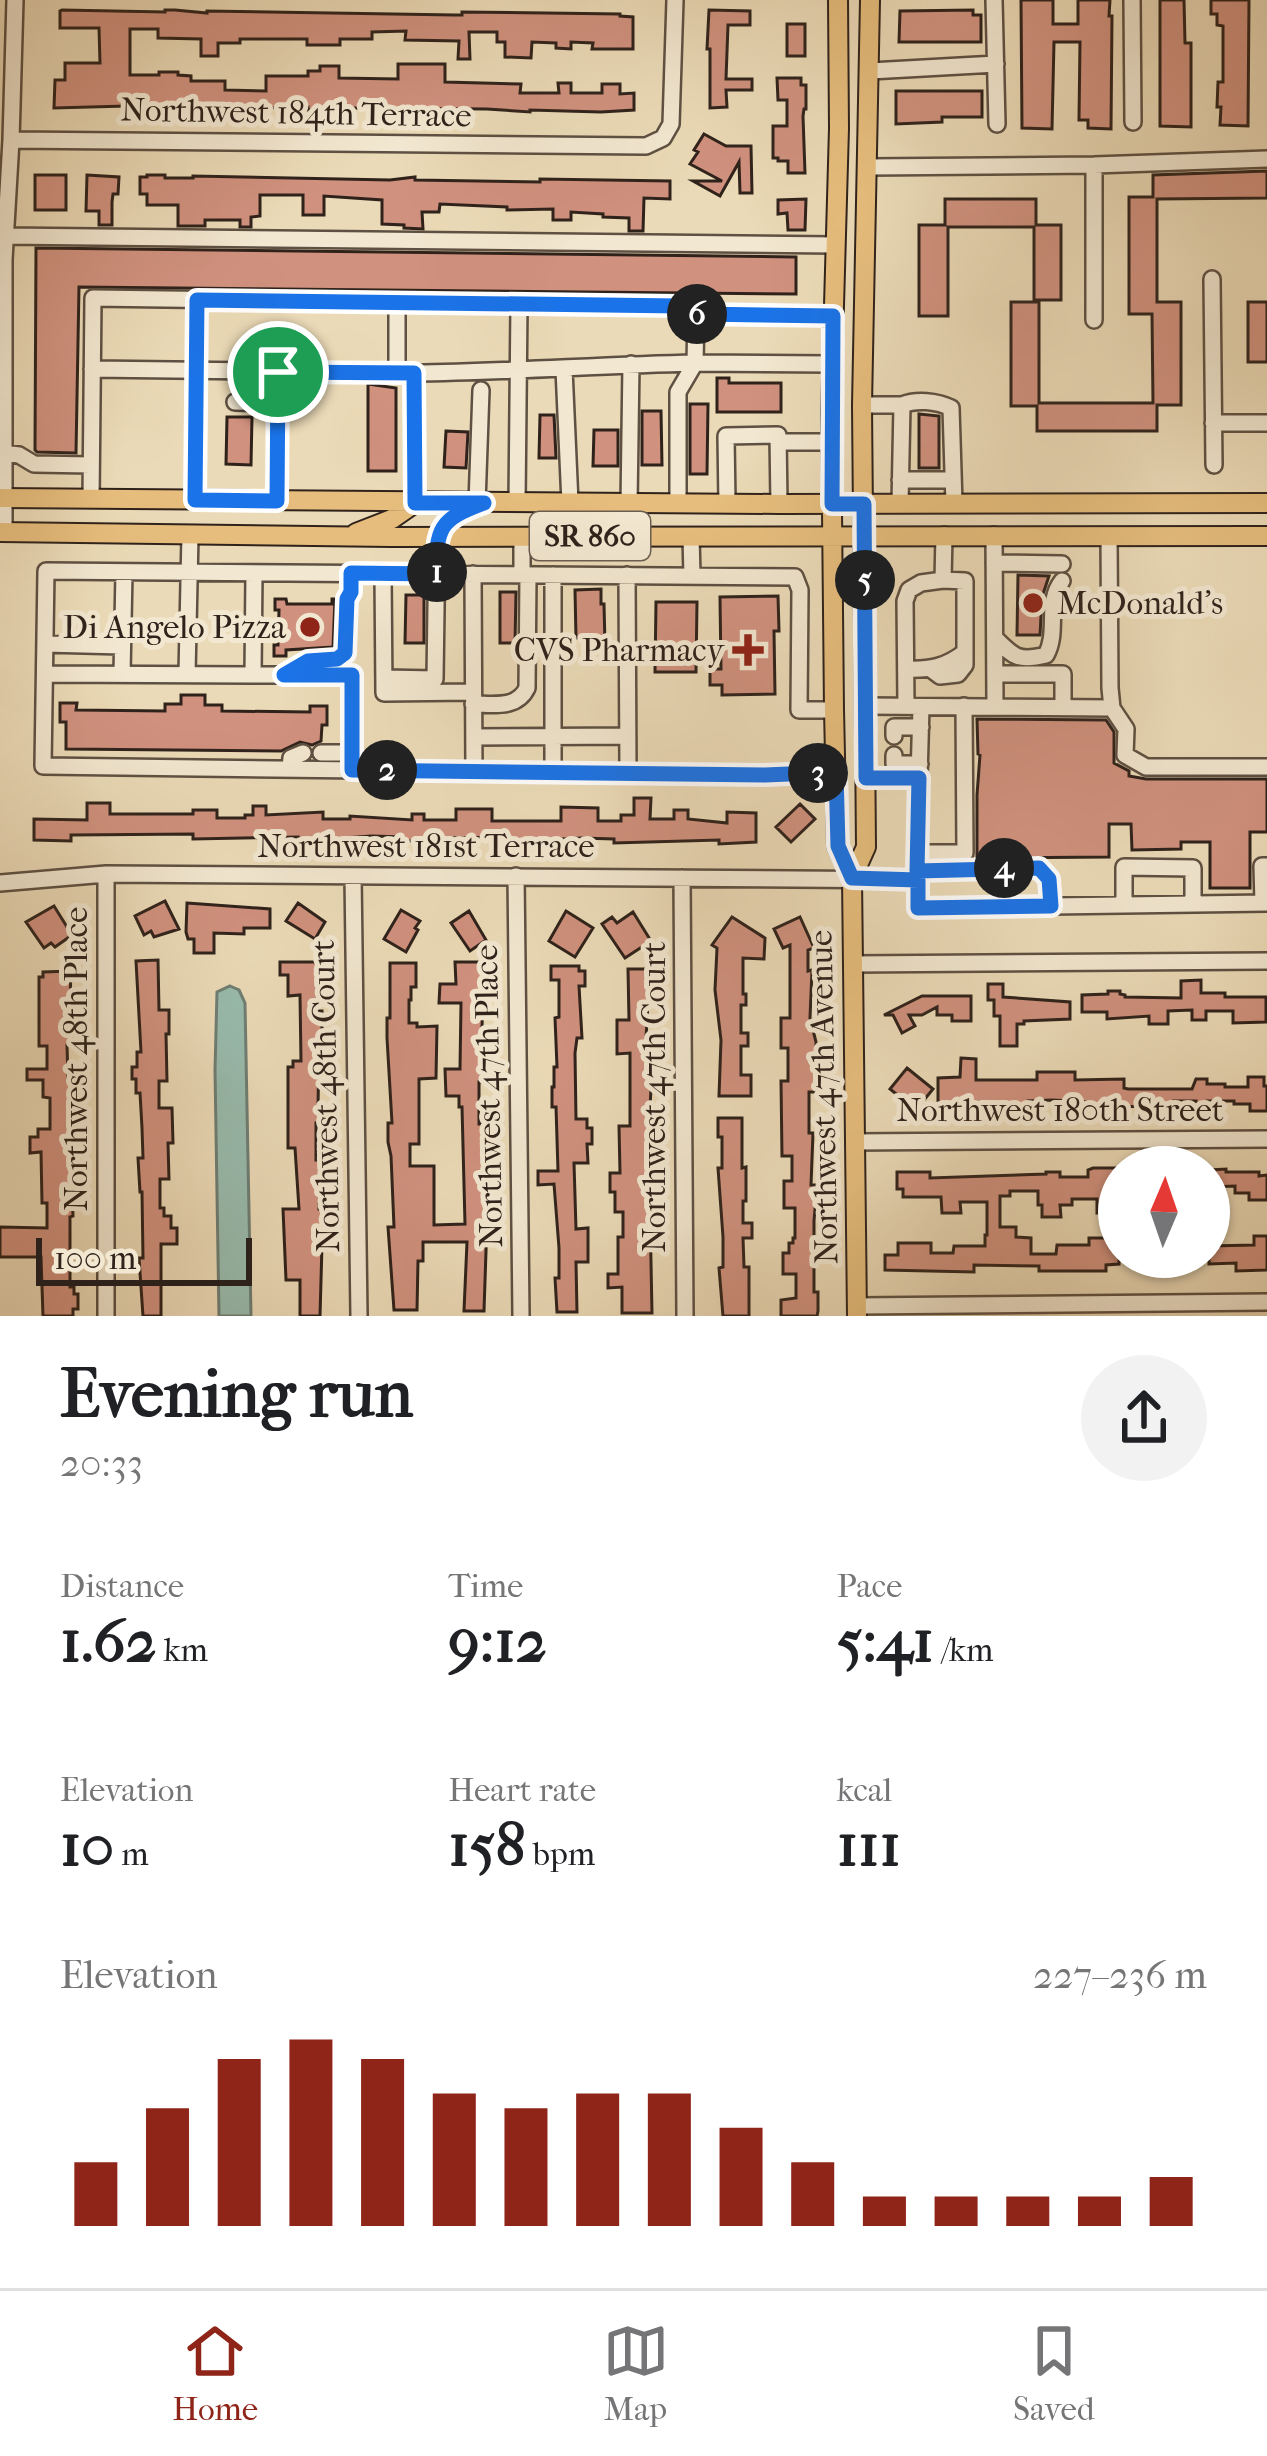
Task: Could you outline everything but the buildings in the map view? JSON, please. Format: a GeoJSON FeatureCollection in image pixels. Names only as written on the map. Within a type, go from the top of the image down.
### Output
{"type":"FeatureCollection","features":[{"type":"Feature","properties":{"kind":"main road","name":"Northwest 47th Avenue"},"geometry":{"type":"LineString","coordinates":[[838,0],[831,442],[834,710],[838,846],[852,878],[857,1311]]}},
{"type":"Feature","properties":{"kind":"main road","name":"Northwest 47th Avenue"},"geometry":{"type":"LineString","coordinates":[[852,878],[866,847],[862,405],[870,71],[867,6]]}},
{"type":"Feature","properties":{"kind":"main road","name":"SR 860"},"geometry":{"type":"LineString","coordinates":[[2,498],[779,505],[1267,503]]}},
{"type":"Feature","properties":{"kind":"main road"},"geometry":{"type":"LineString","coordinates":[[346,537],[392,519],[415,503]]}},
{"type":"Feature","properties":{"kind":"main road"},"geometry":{"type":"LineString","coordinates":[[438,537],[454,514],[480,503]]}},
{"type":"Feature","properties":{"kind":"main road","name":"SR 860"},"geometry":{"type":"LineString","coordinates":[[2,532],[833,538],[1262,534]]}},
{"type":"Feature","properties":{"kind":"street"},"geometry":{"type":"LineString","coordinates":[[2,532],[2,268],[11,140],[7,79],[15,0]]}},
{"type":"Feature","properties":{"kind":"street","name":"Northwest 184th Terrace"},"geometry":{"type":"LineString","coordinates":[[11,140],[646,146],[662,138],[671,124],[674,0]]}},
{"type":"Feature","properties":{"kind":"street"},"geometry":{"type":"LineString","coordinates":[[994,0],[997,124]]}},
{"type":"Feature","properties":{"kind":"street"},"geometry":{"type":"LineString","coordinates":[[1132,0],[1133,122]]}},
{"type":"Feature","properties":{"kind":"street"},"geometry":{"type":"LineString","coordinates":[[870,71],[996,64]]}},
{"type":"Feature","properties":{"kind":"street"},"geometry":{"type":"LineString","coordinates":[[868,167],[1267,159]]}},
{"type":"Feature","properties":{"kind":"street"},"geometry":{"type":"LineString","coordinates":[[1094,165],[1094,320]]}},
{"type":"Feature","properties":{"kind":"street"},"geometry":{"type":"LineString","coordinates":[[4,227],[835,245]]}},
{"type":"Feature","properties":{"kind":"street"},"geometry":{"type":"LineString","coordinates":[[1212,279],[1214,465]]}},
{"type":"Feature","properties":{"kind":"street"},"geometry":{"type":"LineString","coordinates":[[91,499],[93,298],[680,306],[696,314],[833,316]]}},
{"type":"Feature","properties":{"kind":"street"},"geometry":{"type":"LineString","coordinates":[[195,500],[197,300]]}},
{"type":"Feature","properties":{"kind":"street"},"geometry":{"type":"LineString","coordinates":[[398,302],[415,503]]}},
{"type":"Feature","properties":{"kind":"street"},"geometry":{"type":"LineString","coordinates":[[518,503],[519,304]]}},
{"type":"Feature","properties":{"kind":"street"},"geometry":{"type":"LineString","coordinates":[[678,504],[678,392],[695,363],[696,314]]}},
{"type":"Feature","properties":{"kind":"street"},"geometry":{"type":"LineString","coordinates":[[92,370],[405,373],[631,364],[832,364]]}},
{"type":"Feature","properties":{"kind":"street"},"geometry":{"type":"LineString","coordinates":[[629,504],[631,364]]}},
{"type":"Feature","properties":{"kind":"street"},"geometry":{"type":"LineString","coordinates":[[564,369],[570,503]]}},
{"type":"Feature","properties":{"kind":"street"},"geometry":{"type":"LineString","coordinates":[[277,501],[278,372]]}},
{"type":"Feature","properties":{"kind":"street"},"geometry":{"type":"LineString","coordinates":[[480,503],[481,390]]}},
{"type":"Feature","properties":{"kind":"street"},"geometry":{"type":"LineString","coordinates":[[235,401],[278,403]]}},
{"type":"Feature","properties":{"kind":"street"},"geometry":{"type":"LineString","coordinates":[[862,405],[939,402],[951,408],[954,504]]}},
{"type":"Feature","properties":{"kind":"street"},"geometry":{"type":"LineString","coordinates":[[900,504],[902,405]]}},
{"type":"Feature","properties":{"kind":"street"},"geometry":{"type":"LineString","coordinates":[[1213,423],[1267,423]]}},
{"type":"Feature","properties":{"kind":"street"},"geometry":{"type":"LineString","coordinates":[[727,504],[726,436],[778,435],[779,505]]}},
{"type":"Feature","properties":{"kind":"street"},"geometry":{"type":"LineString","coordinates":[[779,442],[831,442]]}},
{"type":"Feature","properties":{"kind":"street"},"geometry":{"type":"LineString","coordinates":[[4,452],[34,464],[91,465]]}},
{"type":"Feature","properties":{"kind":"street"},"geometry":{"type":"LineString","coordinates":[[900,480],[953,480]]}},
{"type":"Feature","properties":{"kind":"street"},"geometry":{"type":"LineString","coordinates":[[187,674],[190,535]]}},
{"type":"Feature","properties":{"kind":"street"},"geometry":{"type":"LineString","coordinates":[[943,580],[944,535]]}},
{"type":"Feature","properties":{"kind":"street"},"geometry":{"type":"LineString","coordinates":[[383,574],[384,693],[511,704],[527,688],[522,536]]}},
{"type":"Feature","properties":{"kind":"street"},"geometry":{"type":"LineString","coordinates":[[691,536],[692,576]]}},
{"type":"Feature","properties":{"kind":"street"},"geometry":{"type":"LineString","coordinates":[[994,536],[995,706]]}},
{"type":"Feature","properties":{"kind":"street"},"geometry":{"type":"LineString","coordinates":[[1109,536],[1112,707],[1126,729],[1125,755],[1146,767],[1267,767]]}},
{"type":"Feature","properties":{"kind":"street"},"geometry":{"type":"LineString","coordinates":[[384,678],[435,679],[438,537]]}},
{"type":"Feature","properties":{"kind":"street"},"geometry":{"type":"LineString","coordinates":[[994,563],[1062,573],[1053,593],[1052,645],[1046,655],[1028,660],[1013,656],[995,638]]}},
{"type":"Feature","properties":{"kind":"street"},"geometry":{"type":"LineString","coordinates":[[352,761],[290,769],[43,766],[46,571],[795,577],[800,590],[799,710],[834,710]]}},
{"type":"Feature","properties":{"kind":"street"},"geometry":{"type":"LineString","coordinates":[[122,674],[124,572]]}},
{"type":"Feature","properties":{"kind":"street"},"geometry":{"type":"LineString","coordinates":[[253,675],[254,573]]}},
{"type":"Feature","properties":{"kind":"street"},"geometry":{"type":"LineString","coordinates":[[351,573],[352,761]]}},
{"type":"Feature","properties":{"kind":"street"},"geometry":{"type":"LineString","coordinates":[[473,574],[474,771]]}},
{"type":"Feature","properties":{"kind":"street"},"geometry":{"type":"LineString","coordinates":[[553,575],[554,772]]}},
{"type":"Feature","properties":{"kind":"street"},"geometry":{"type":"LineString","coordinates":[[627,575],[628,773]]}},
{"type":"Feature","properties":{"kind":"street"},"geometry":{"type":"LineString","coordinates":[[906,670],[932,670],[965,652],[965,581],[921,583],[909,590],[905,601],[906,670],[921,727],[918,908],[1265,903],[1262,866],[1267,866]]}},
{"type":"Feature","properties":{"kind":"street"},"geometry":{"type":"LineString","coordinates":[[284,675],[308,661],[337,659],[345,653],[351,592]]}},
{"type":"Feature","properties":{"kind":"street"},"geometry":{"type":"LineString","coordinates":[[45,644],[122,646]]}},
{"type":"Feature","properties":{"kind":"street"},"geometry":{"type":"LineString","coordinates":[[45,674],[352,675]]}},
{"type":"Feature","properties":{"kind":"street"},"geometry":{"type":"LineString","coordinates":[[995,674],[1063,674],[1064,707]]}},
{"type":"Feature","properties":{"kind":"street"},"geometry":{"type":"LineString","coordinates":[[866,706],[1112,707]]}},
{"type":"Feature","properties":{"kind":"street"},"geometry":{"type":"LineString","coordinates":[[918,868],[965,853],[964,706]]}},
{"type":"Feature","properties":{"kind":"street"},"geometry":{"type":"LineString","coordinates":[[894,736],[894,728],[921,727]]}},
{"type":"Feature","properties":{"kind":"street"},"geometry":{"type":"LineString","coordinates":[[474,737],[628,736]]}},
{"type":"Feature","properties":{"kind":"street"},"geometry":{"type":"LineString","coordinates":[[290,769],[291,758],[303,753]]}},
{"type":"Feature","properties":{"kind":"street"},"geometry":{"type":"LineString","coordinates":[[321,753],[352,761],[474,771],[836,772]]}},
{"type":"Feature","properties":{"kind":"street"},"geometry":{"type":"LineString","coordinates":[[894,755],[894,764],[920,771]]}},
{"type":"Feature","properties":{"kind":"street"},"geometry":{"type":"LineString","coordinates":[[866,778],[920,771]]}},
{"type":"Feature","properties":{"kind":"street"},"geometry":{"type":"LineString","coordinates":[[918,868],[1039,868],[1049,879],[1051,906]]}},
{"type":"Feature","properties":{"kind":"street","name":"Northwest 181st Terrace"},"geometry":{"type":"LineString","coordinates":[[0,883],[106,874],[852,878],[918,868]]}},
{"type":"Feature","properties":{"kind":"street"},"geometry":{"type":"LineString","coordinates":[[1124,905],[1124,868],[1193,868],[1193,904]]}},
{"type":"Feature","properties":{"kind":"street","name":"Northwest 48th Place"},"geometry":{"type":"LineString","coordinates":[[106,874],[106,1316]]}},
{"type":"Feature","properties":{"kind":"street","name":"Northwest 48th Court"},"geometry":{"type":"LineString","coordinates":[[353,875],[359,1316]]}},
{"type":"Feature","properties":{"kind":"street","name":"Northwest 47th Place"},"geometry":{"type":"LineString","coordinates":[[516,876],[521,1316]]}},
{"type":"Feature","properties":{"kind":"street","name":"Northwest 47th Court"},"geometry":{"type":"LineString","coordinates":[[682,878],[685,1316]]}},
{"type":"Feature","properties":{"kind":"street"},"geometry":{"type":"LineString","coordinates":[[853,964],[1267,962]]}},
{"type":"Feature","properties":{"kind":"street","name":"Northwest 180th Street"},"geometry":{"type":"LineString","coordinates":[[854,1142],[1267,1139]]}},
{"type":"Feature","properties":{"kind":"street"},"geometry":{"type":"LineString","coordinates":[[857,1311],[1267,1302]]}},
{"type":"Feature","properties":{"kind":"shaded area"},"geometry":{"type":"Polygon","coordinates":[[[230,986],[239,990],[245,1003],[251,1316],[219,1316],[217,992],[230,986]]]}},
{"type":"Feature","properties":{"kind":"place","name":"McDonald's"},"geometry":{"type":"Point","coordinates":[1033,603]}},
{"type":"Feature","properties":{"kind":"place","name":"Di Angelo Pizza"},"geometry":{"type":"Point","coordinates":[310,627]}},
{"type":"Feature","properties":{"kind":"place","name":"CVS Pharmacy"},"geometry":{"type":"Point","coordinates":[748,650]}},
{"type":"Feature","properties":{"kind":"route"},"geometry":{"type":"LineString","coordinates":[[197,300],[680,306],[696,314],[833,316],[832,504],[864,504],[866,778],[919,778],[917,871],[1039,868],[1049,879],[1051,906],[918,908],[918,880],[852,878],[838,846],[836,772],[352,770],[352,675],[284,675],[308,661],[337,659],[345,653],[351,573],[436,574],[437,537],[445,524],[454,514],[484,503],[415,503],[414,373],[278,372],[277,501],[195,500],[197,300]]}}]}
